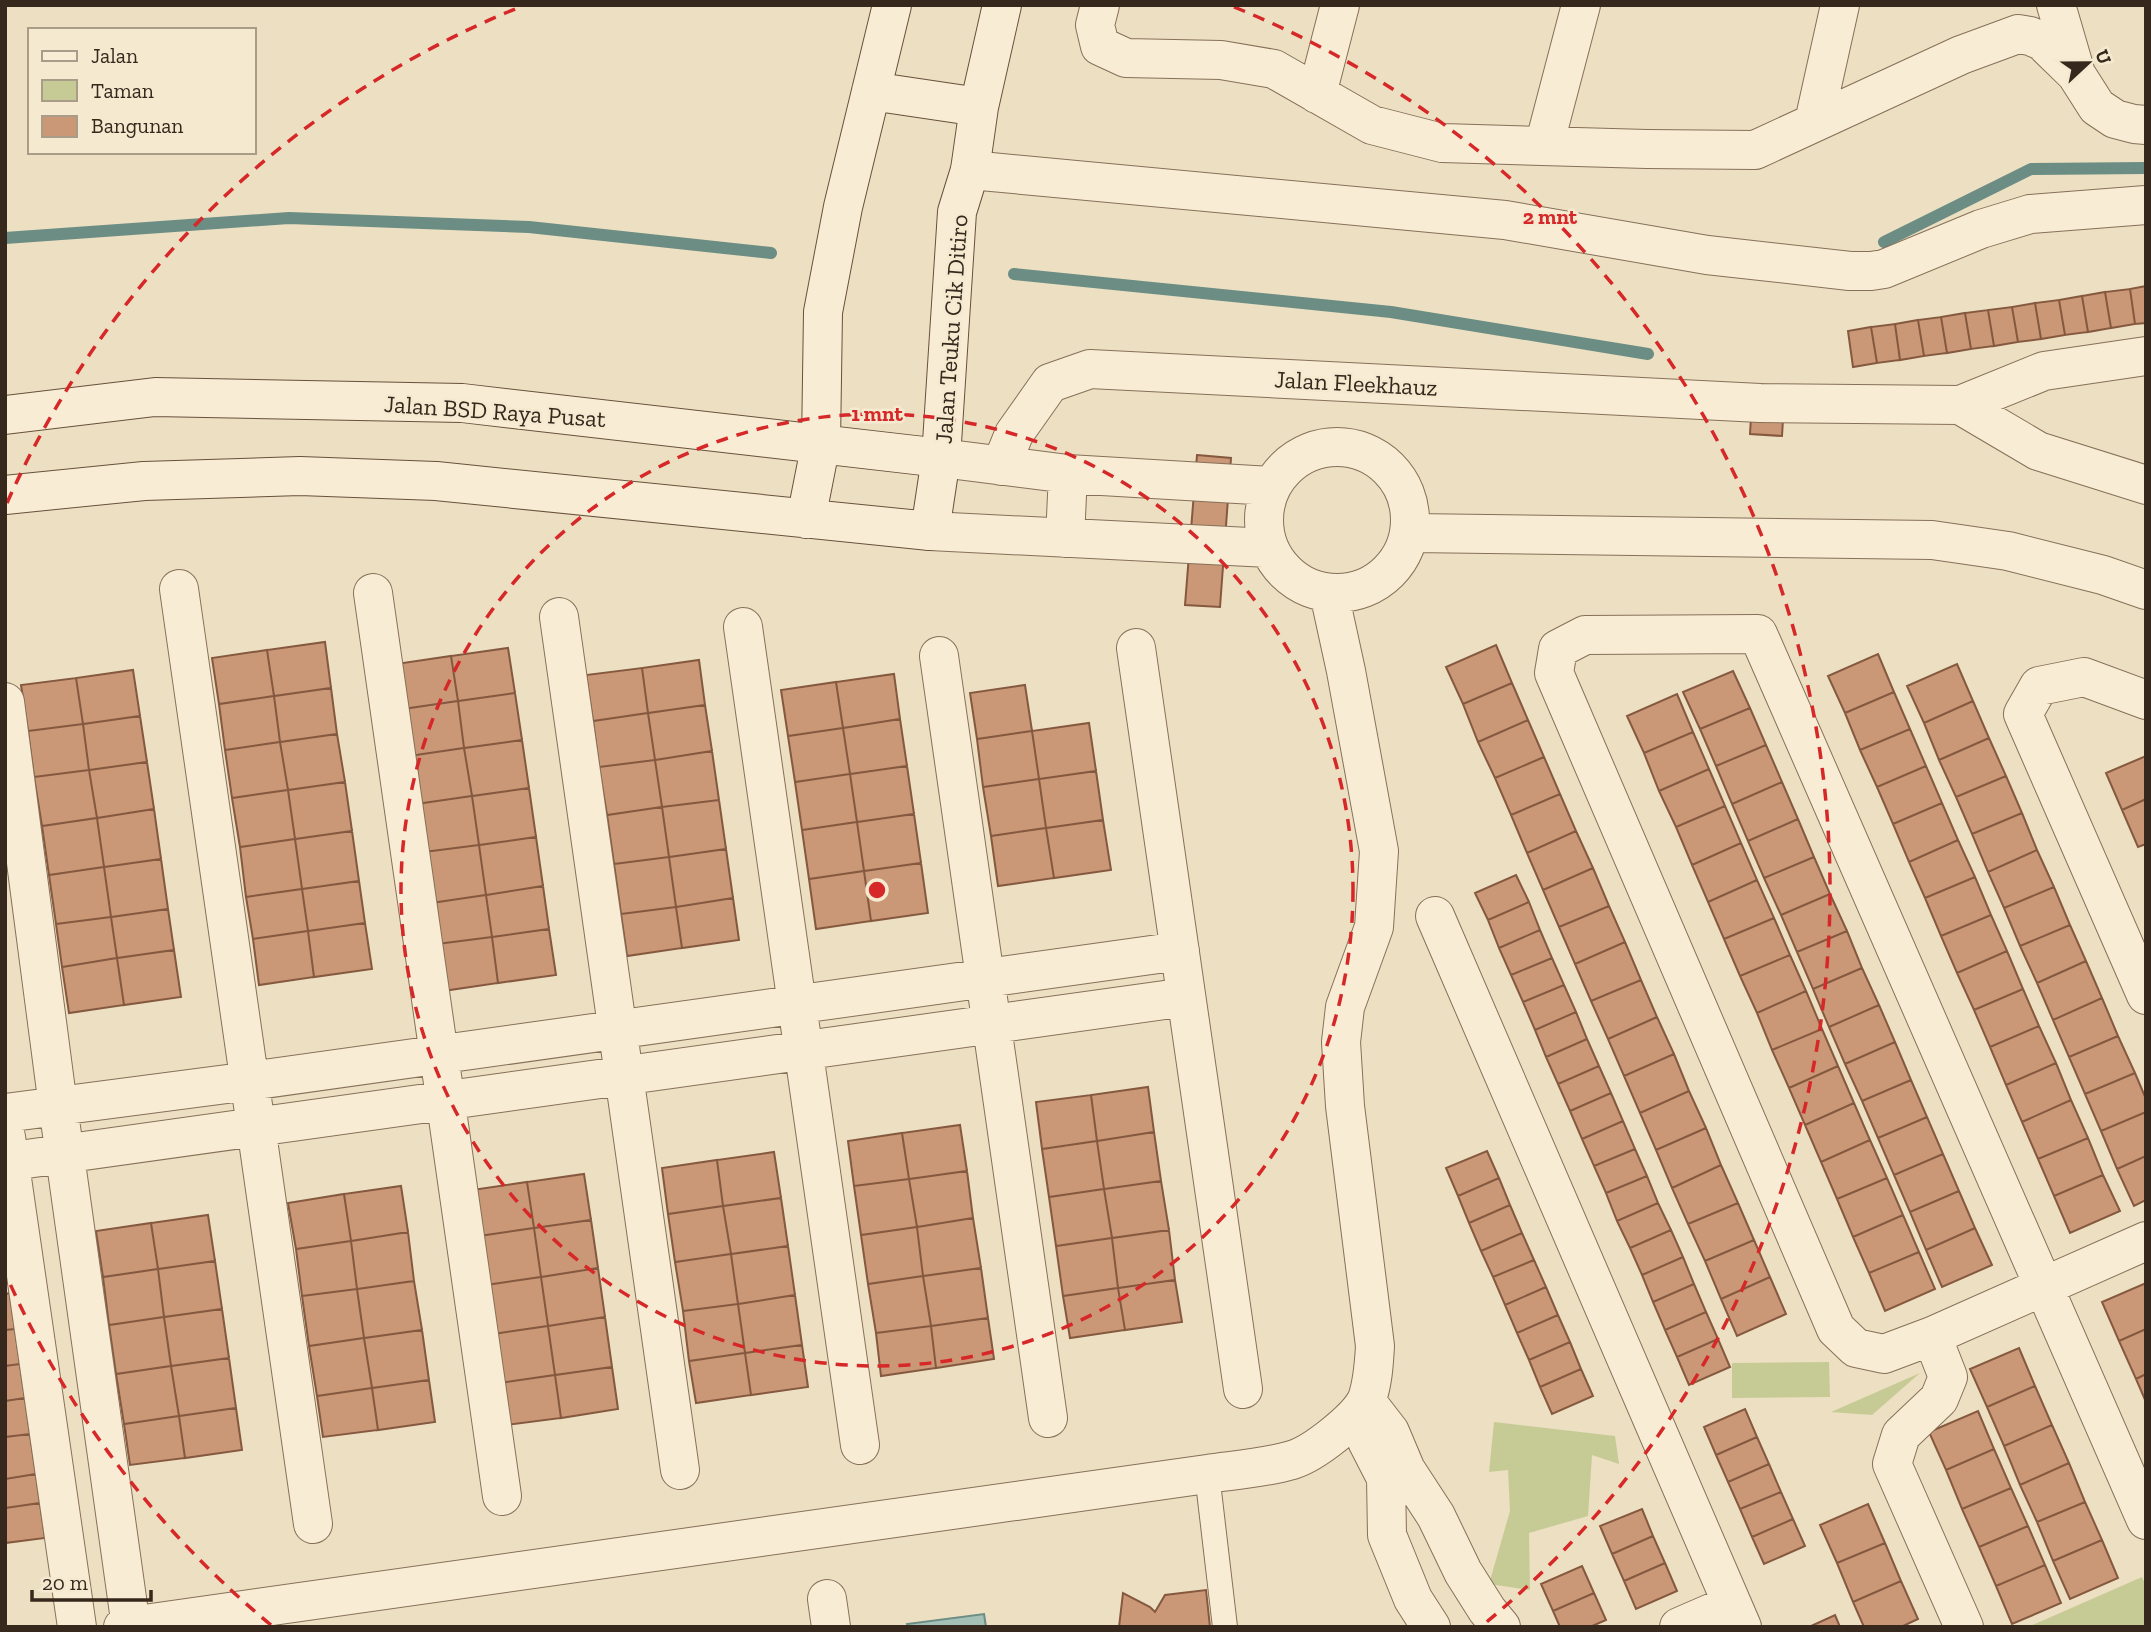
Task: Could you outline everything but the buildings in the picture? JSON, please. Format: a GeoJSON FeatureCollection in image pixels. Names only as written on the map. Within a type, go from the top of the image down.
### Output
{"type":"FeatureCollection","features":[{"type":"Feature","properties":{"kind":"street"},"geometry":{"type":"LineString","coordinates":[[806,519],[821,443],[823,312],[843,207],[892,5]]}},
{"type":"Feature","properties":{"kind":"street","name":"Jalan Teuku Cik Ditiro"},"geometry":{"type":"LineString","coordinates":[[930,531],[942,458],[957,212],[970,170],[979,107],[1002,5]]}},
{"type":"Feature","properties":{"kind":"street"},"geometry":{"type":"LineString","coordinates":[[1317,94],[1340,5]]}},
{"type":"Feature","properties":{"kind":"street"},"geometry":{"type":"LineString","coordinates":[[1544,146],[1581,5]]}},
{"type":"Feature","properties":{"kind":"street"},"geometry":{"type":"LineString","coordinates":[[1814,122],[1840,5]]}},
{"type":"Feature","properties":{"kind":"street"},"geometry":{"type":"LineString","coordinates":[[2056,5],[2076,74]]}},
{"type":"Feature","properties":{"kind":"street"},"geometry":{"type":"LineString","coordinates":[[1097,15],[1100,46],[1126,58],[1222,60],[1274,69],[1372,125],[1442,143],[1755,150],[1961,55],[2018,34],[2042,41],[2076,74],[2097,107],[2115,119],[2146,125]]}},
{"type":"Feature","properties":{"kind":"street"},"geometry":{"type":"LineString","coordinates":[[871,90],[979,107]]}},
{"type":"Feature","properties":{"kind":"street"},"geometry":{"type":"LineString","coordinates":[[970,170],[1505,220],[1707,255],[1850,271],[1884,269],[1981,229],[2031,214],[2146,205]]}},
{"type":"Feature","properties":{"kind":"street"},"geometry":{"type":"LineString","coordinates":[[1960,405],[2044,371],[2146,356]]}},
{"type":"Feature","properties":{"kind":"street","name":"Jalan Fleekhauz"},"geometry":{"type":"LineString","coordinates":[[1001,466],[1014,434],[1050,383],[1090,369],[1760,403],[1960,405]]}},
{"type":"Feature","properties":{"kind":"street","name":"Jalan BSD Raya Pusat"},"geometry":{"type":"LineString","coordinates":[[5,415],[155,397],[462,403],[1068,474],[1271,486]]}},
{"type":"Feature","properties":{"kind":"street"},"geometry":{"type":"LineString","coordinates":[[1960,405],[2038,451],[2146,485]]}},
{"type":"Feature","properties":{"kind":"street"},"geometry":{"type":"LineString","coordinates":[[1326,446],[1350,447],[1372,455],[1390,469],[1403,489],[1412,533],[1401,556],[1387,574],[1367,587],[1340,593],[1314,590],[1287,574],[1269,548],[1263,517],[1271,486],[1286,467],[1305,454],[1326,446]]}},
{"type":"Feature","properties":{"kind":"street"},"geometry":{"type":"LineString","coordinates":[[1065,538],[1068,474]]}},
{"type":"Feature","properties":{"kind":"street"},"geometry":{"type":"LineString","coordinates":[[5,495],[144,481],[314,477],[436,481],[930,531],[1269,548]]}},
{"type":"Feature","properties":{"kind":"street"},"geometry":{"type":"LineString","coordinates":[[1412,533],[1932,540],[2008,551],[2103,575],[2146,590]]}},
{"type":"Feature","properties":{"kind":"street"},"geometry":{"type":"LineString","coordinates":[[179,589],[313,1524]]}},
{"type":"Feature","properties":{"kind":"street"},"geometry":{"type":"LineString","coordinates":[[373,593],[502,1496]]}},
{"type":"Feature","properties":{"kind":"street"},"geometry":{"type":"LineString","coordinates":[[5,702],[128,1626],[1207,1474],[1294,1460],[1329,1439],[1358,1411],[1372,1381],[1376,1346],[1345,1106],[1341,1042],[1345,1007],[1374,927],[1379,851],[1346,671],[1340,593]]}},
{"type":"Feature","properties":{"kind":"street"},"geometry":{"type":"LineString","coordinates":[[559,617],[680,1470]]}},
{"type":"Feature","properties":{"kind":"street"},"geometry":{"type":"LineString","coordinates":[[743,627],[860,1444]]}},
{"type":"Feature","properties":{"kind":"street"},"geometry":{"type":"LineString","coordinates":[[2146,1241],[2044,1287],[1932,1336],[1884,1354],[1856,1348],[1836,1329],[1554,673],[1558,649],[1585,635],[1758,634],[2044,1287],[2146,1520]]}},
{"type":"Feature","properties":{"kind":"street"},"geometry":{"type":"LineString","coordinates":[[1136,648],[1243,1390]]}},
{"type":"Feature","properties":{"kind":"street"},"geometry":{"type":"LineString","coordinates":[[939,656],[1048,1418]]}},
{"type":"Feature","properties":{"kind":"street"},"geometry":{"type":"LineString","coordinates":[[2146,700],[2084,677],[2039,686],[2023,714],[2146,995]]}},
{"type":"Feature","properties":{"kind":"street"},"geometry":{"type":"LineString","coordinates":[[1435,916],[1737,1615],[1679,1627]]}},
{"type":"Feature","properties":{"kind":"street"},"geometry":{"type":"LineString","coordinates":[[5,1113],[1180,951]]}},
{"type":"Feature","properties":{"kind":"street"},"geometry":{"type":"LineString","coordinates":[[77,1627],[7,1153],[65,1155],[1186,997]]}},
{"type":"Feature","properties":{"kind":"street"},"geometry":{"type":"LineString","coordinates":[[1932,1336],[1948,1377],[1939,1399],[1901,1434],[1892,1464],[1964,1627]]}},
{"type":"Feature","properties":{"kind":"street"},"geometry":{"type":"LineString","coordinates":[[1358,1411],[1390,1432],[1406,1470],[1436,1516],[1463,1572],[1487,1611],[1502,1627]]}},
{"type":"Feature","properties":{"kind":"street"},"geometry":{"type":"LineString","coordinates":[[1358,1411],[1386,1478],[1387,1535],[1413,1599],[1431,1627]]}},
{"type":"Feature","properties":{"kind":"street"},"geometry":{"type":"LineString","coordinates":[[1387,1535],[1436,1516]]}},
{"type":"Feature","properties":{"kind":"lane"},"geometry":{"type":"LineString","coordinates":[[1207,1474],[1225,1627]]}},
{"type":"Feature","properties":{"kind":"green space"},"geometry":{"type":"Polygon","coordinates":[[[1829,1362],[1830,1397],[1732,1398],[1732,1363],[1829,1362]]]}},
{"type":"Feature","properties":{"kind":"green space"},"geometry":{"type":"Polygon","coordinates":[[[1920,1373],[1872,1415],[1831,1412],[1920,1373]]]}},
{"type":"Feature","properties":{"kind":"green space"},"geometry":{"type":"Polygon","coordinates":[[[1494,1422],[1615,1436],[1619,1464],[1592,1455],[1588,1516],[1529,1533],[1530,1590],[1489,1584],[1510,1511],[1508,1470],[1489,1472],[1494,1422]]]}},
{"type":"Feature","properties":{"kind":"green space"},"geometry":{"type":"Polygon","coordinates":[[[2142,1577],[2146,1586],[2146,1627],[2028,1627],[2142,1577]]]}},
{"type":"Feature","properties":{"kind":"water"},"geometry":{"type":"Polygon","coordinates":[[[984,1614],[986,1627],[908,1627],[907,1624],[984,1614]]]}},
{"type":"Feature","properties":{"kind":"waterway"},"geometry":{"type":"LineString","coordinates":[[1884,242],[2031,169],[2146,168]]}},
{"type":"Feature","properties":{"kind":"waterway"},"geometry":{"type":"LineString","coordinates":[[5,238],[289,218],[529,227],[771,253]]}},
{"type":"Feature","properties":{"kind":"waterway"},"geometry":{"type":"LineString","coordinates":[[1014,274],[1391,312],[1648,354]]}}]}
